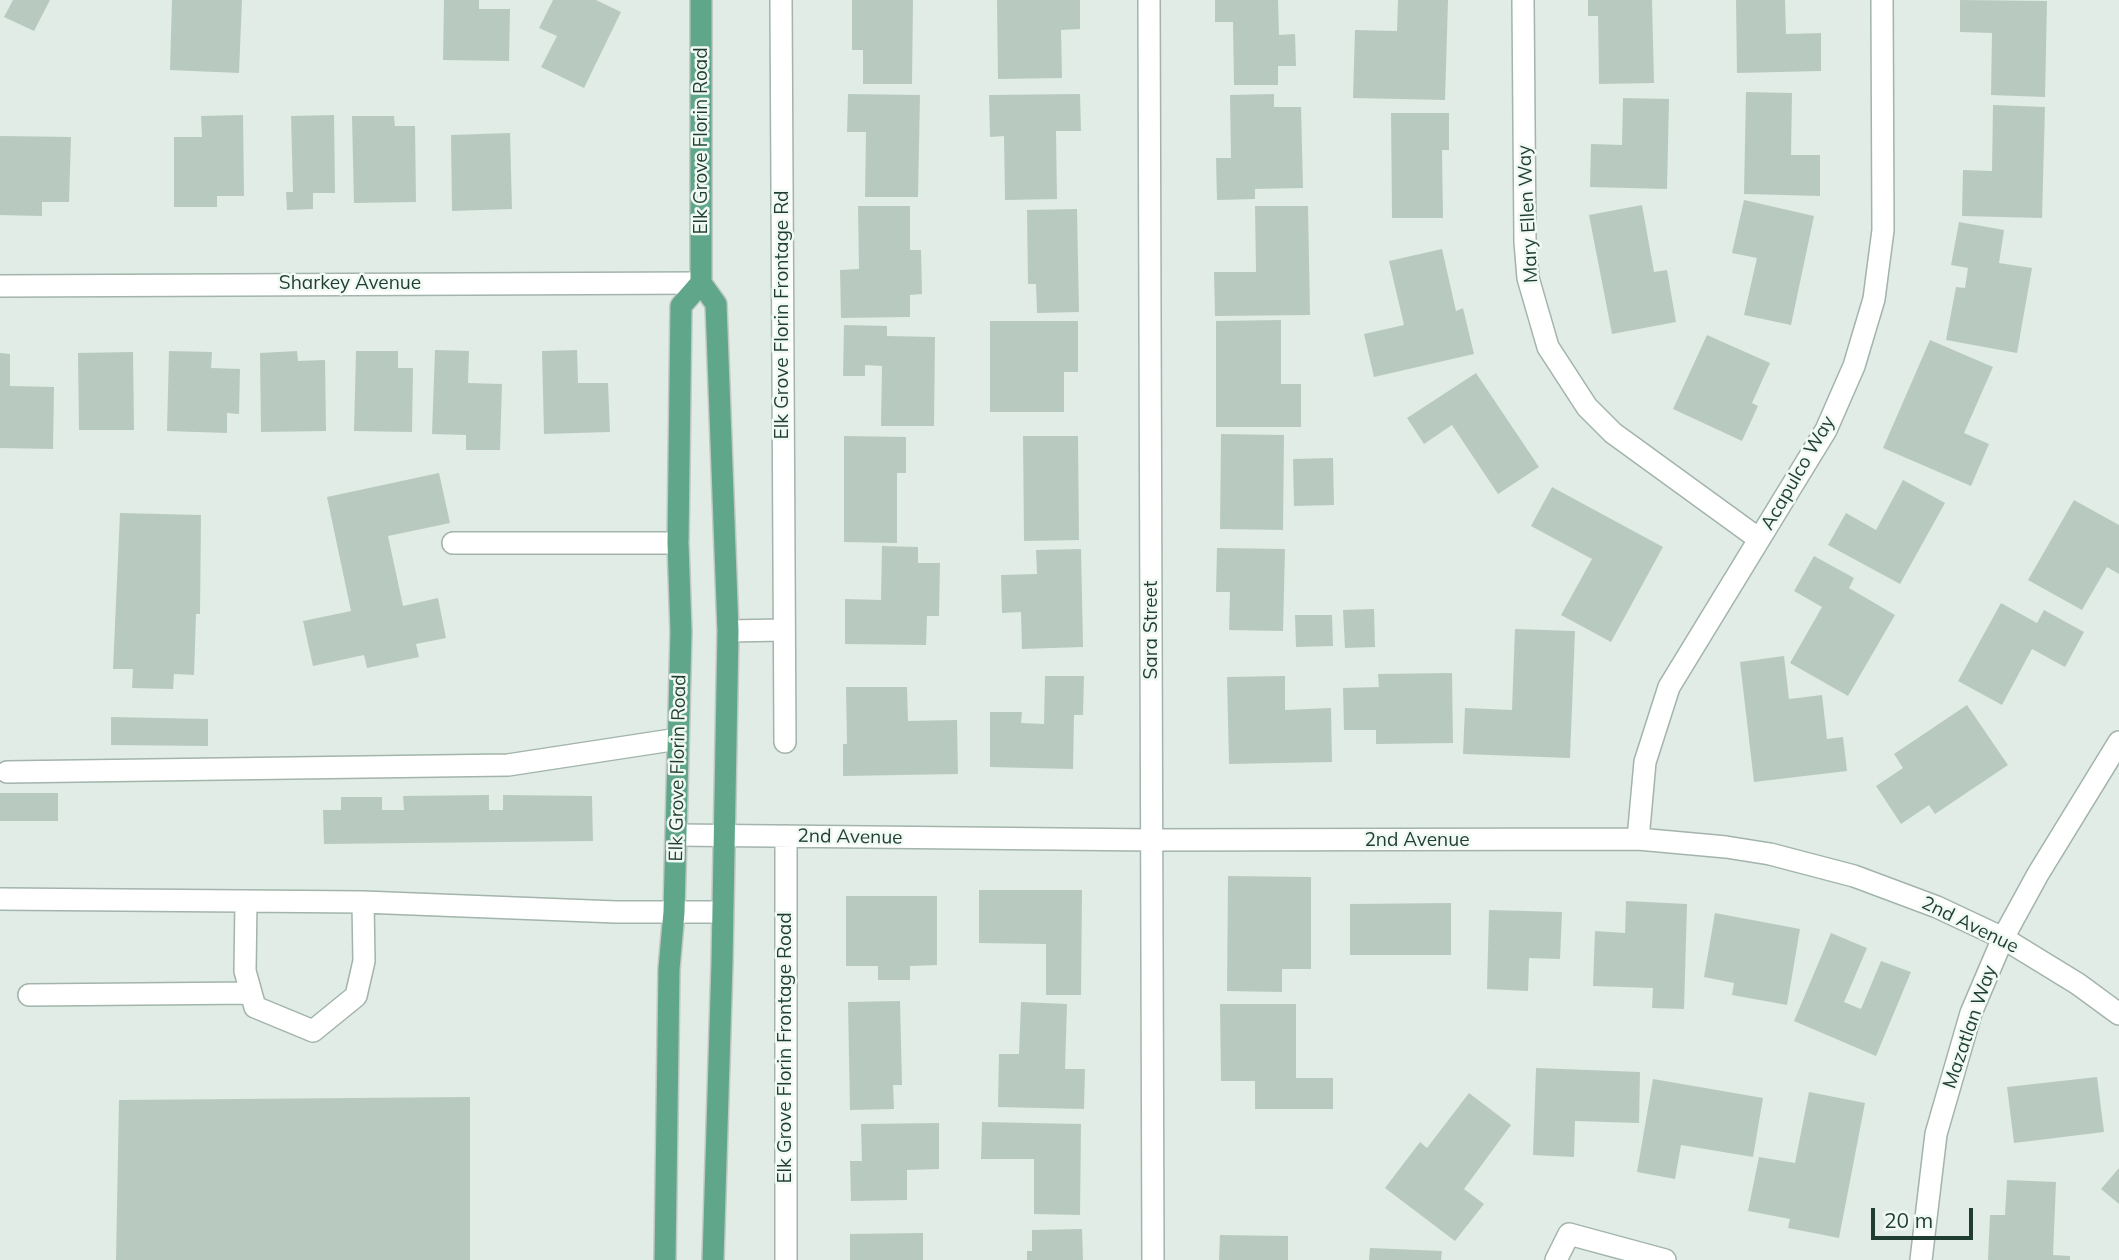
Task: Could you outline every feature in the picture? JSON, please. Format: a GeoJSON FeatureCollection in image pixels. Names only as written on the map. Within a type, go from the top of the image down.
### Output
{"type":"FeatureCollection","features":[{"type":"Feature","properties":{"kind":"main road","name":"Elk Grove Florin Road"},"geometry":{"type":"LineString","coordinates":[[701,0],[701,283],[716,304],[727,631],[723,912],[713,1260]]}},
{"type":"Feature","properties":{"kind":"main road","name":"Elk Grove Florin Road"},"geometry":{"type":"LineString","coordinates":[[665,1260],[669,969],[677,835],[681,632],[678,542],[681,306],[701,283]]}},
{"type":"Feature","properties":{"kind":"street","name":"Elk Grove Florin Frontage Rd"},"geometry":{"type":"LineString","coordinates":[[781,0],[785,742]]}},
{"type":"Feature","properties":{"kind":"street","name":"Sara Street"},"geometry":{"type":"LineString","coordinates":[[1149,0],[1153,1260]]}},
{"type":"Feature","properties":{"kind":"street","name":"Mary Ellen Way"},"geometry":{"type":"LineString","coordinates":[[1523,0],[1525,242],[1528,278],[1548,347],[1587,407],[1613,433],[1759,539]]}},
{"type":"Feature","properties":{"kind":"street","name":"Acapulco Way"},"geometry":{"type":"LineString","coordinates":[[1638,839],[1645,762],[1669,687],[1826,430],[1854,366],[1874,299],[1883,230],[1882,0]]}},
{"type":"Feature","properties":{"kind":"street","name":"Sharkey Avenue"},"geometry":{"type":"LineString","coordinates":[[0,286],[701,283]]}},
{"type":"Feature","properties":{"kind":"street"},"geometry":{"type":"LineString","coordinates":[[453,542],[678,542]]}},
{"type":"Feature","properties":{"kind":"street"},"geometry":{"type":"LineString","coordinates":[[727,631],[783,630]]}},
{"type":"Feature","properties":{"kind":"street"},"geometry":{"type":"LineString","coordinates":[[7,772],[508,765],[678,739]]}},
{"type":"Feature","properties":{"kind":"street","name":"Mazatlan Way"},"geometry":{"type":"LineString","coordinates":[[1921,1260],[1936,1134],[1971,1013],[2003,938],[2038,874],[2119,742]]}},
{"type":"Feature","properties":{"kind":"street","name":"2nd Avenue"},"geometry":{"type":"LineString","coordinates":[[677,835],[1152,840],[1638,839],[1748,851],[1854,876],[1937,907],[2003,938],[2078,984],[2119,1014]]}},
{"type":"Feature","properties":{"kind":"street","name":"Elk Grove Florin Frontage Road"},"geometry":{"type":"LineString","coordinates":[[786,836],[786,1260]]}},
{"type":"Feature","properties":{"kind":"street"},"geometry":{"type":"LineString","coordinates":[[0,899],[363,902],[723,912]]}},
{"type":"Feature","properties":{"kind":"street"},"geometry":{"type":"LineString","coordinates":[[246,901],[245,971],[255,1007],[313,1031],[356,996],[363,961],[363,902]]}},
{"type":"Feature","properties":{"kind":"street"},"geometry":{"type":"LineString","coordinates":[[29,995],[251,993]]}},
{"type":"Feature","properties":{"kind":"street"},"geometry":{"type":"LineString","coordinates":[[1556,1260],[1569,1234],[1665,1260]]}},
{"type":"Feature","properties":{"kind":"building"},"geometry":{"type":"Polygon","coordinates":[[[13,0],[50,0],[34,31],[4,17],[13,0]]]}},
{"type":"Feature","properties":{"kind":"building"},"geometry":{"type":"Polygon","coordinates":[[[172,0],[242,0],[239,73],[170,70],[172,0]]]}},
{"type":"Feature","properties":{"kind":"building"},"geometry":{"type":"Polygon","coordinates":[[[444,0],[479,0],[479,9],[510,9],[509,61],[443,60],[444,0]]]}},
{"type":"Feature","properties":{"kind":"building"},"geometry":{"type":"Polygon","coordinates":[[[553,0],[596,0],[621,12],[584,88],[541,67],[557,36],[539,28],[553,0]]]}},
{"type":"Feature","properties":{"kind":"building"},"geometry":{"type":"Polygon","coordinates":[[[852,0],[913,0],[912,84],[863,84],[863,50],[852,50],[852,0]]]}},
{"type":"Feature","properties":{"kind":"building"},"geometry":{"type":"Polygon","coordinates":[[[997,0],[1080,0],[1080,29],[1061,30],[1062,78],[998,79],[997,0]]]}},
{"type":"Feature","properties":{"kind":"building"},"geometry":{"type":"Polygon","coordinates":[[[1215,0],[1278,0],[1279,35],[1295,34],[1296,66],[1278,66],[1278,85],[1234,85],[1233,22],[1215,22],[1215,0]]]}},
{"type":"Feature","properties":{"kind":"building"},"geometry":{"type":"Polygon","coordinates":[[[1398,0],[1448,0],[1445,100],[1353,98],[1355,30],[1397,31],[1398,0]]]}},
{"type":"Feature","properties":{"kind":"building"},"geometry":{"type":"Polygon","coordinates":[[[1588,0],[1652,0],[1654,83],[1599,84],[1598,16],[1588,16],[1588,0]]]}},
{"type":"Feature","properties":{"kind":"building"},"geometry":{"type":"Polygon","coordinates":[[[1736,0],[1785,0],[1786,34],[1821,33],[1821,71],[1737,73],[1736,0]]]}},
{"type":"Feature","properties":{"kind":"building"},"geometry":{"type":"Polygon","coordinates":[[[1960,0],[2047,1],[2045,97],[1991,95],[1992,33],[1960,32],[1960,0]]]}},
{"type":"Feature","properties":{"kind":"building"},"geometry":{"type":"Polygon","coordinates":[[[1746,92],[1792,93],[1791,155],[1820,155],[1820,196],[1744,194],[1746,92]]]}},
{"type":"Feature","properties":{"kind":"building"},"geometry":{"type":"Polygon","coordinates":[[[848,94],[920,95],[918,197],[865,197],[866,132],[847,132],[848,94]]]}},
{"type":"Feature","properties":{"kind":"building"},"geometry":{"type":"Polygon","coordinates":[[[1080,94],[1081,131],[1056,131],[1057,199],[1005,200],[1004,136],[990,137],[989,95],[1080,94]]]}},
{"type":"Feature","properties":{"kind":"building"},"geometry":{"type":"Polygon","coordinates":[[[1274,94],[1274,107],[1301,107],[1303,188],[1255,189],[1255,199],[1217,200],[1216,158],[1231,158],[1230,95],[1274,94]]]}},
{"type":"Feature","properties":{"kind":"building"},"geometry":{"type":"Polygon","coordinates":[[[1623,98],[1669,99],[1667,189],[1590,187],[1591,144],[1622,145],[1623,98]]]}},
{"type":"Feature","properties":{"kind":"building"},"geometry":{"type":"Polygon","coordinates":[[[1993,105],[2045,107],[2042,218],[1962,216],[1963,170],[1992,171],[1993,105]]]}},
{"type":"Feature","properties":{"kind":"building"},"geometry":{"type":"Polygon","coordinates":[[[1391,113],[1449,113],[1449,150],[1442,150],[1443,218],[1392,218],[1391,113]]]}},
{"type":"Feature","properties":{"kind":"building"},"geometry":{"type":"Polygon","coordinates":[[[243,115],[244,196],[217,196],[217,207],[174,207],[174,137],[202,137],[201,116],[243,115]]]}},
{"type":"Feature","properties":{"kind":"building"},"geometry":{"type":"Polygon","coordinates":[[[334,115],[335,193],[313,193],[313,209],[287,210],[286,192],[293,192],[291,116],[334,115]]]}},
{"type":"Feature","properties":{"kind":"building"},"geometry":{"type":"Polygon","coordinates":[[[352,116],[394,116],[395,126],[415,126],[416,202],[354,203],[352,116]]]}},
{"type":"Feature","properties":{"kind":"building"},"geometry":{"type":"Polygon","coordinates":[[[510,133],[512,209],[452,211],[451,135],[510,133]]]}},
{"type":"Feature","properties":{"kind":"building"},"geometry":{"type":"Polygon","coordinates":[[[0,136],[71,137],[69,202],[42,202],[42,216],[0,215],[0,136]]]}},
{"type":"Feature","properties":{"kind":"building"},"geometry":{"type":"Polygon","coordinates":[[[1744,200],[1814,216],[1791,325],[1744,315],[1757,258],[1732,253],[1744,200]]]}},
{"type":"Feature","properties":{"kind":"building"},"geometry":{"type":"Polygon","coordinates":[[[1642,205],[1654,272],[1667,270],[1676,322],[1612,334],[1589,215],[1642,205]]]}},
{"type":"Feature","properties":{"kind":"building"},"geometry":{"type":"Polygon","coordinates":[[[858,206],[910,206],[910,250],[921,250],[922,294],[910,295],[910,317],[841,318],[840,270],[859,269],[858,206]]]}},
{"type":"Feature","properties":{"kind":"building"},"geometry":{"type":"Polygon","coordinates":[[[1255,206],[1308,206],[1310,315],[1215,316],[1214,272],[1256,272],[1255,206]]]}},
{"type":"Feature","properties":{"kind":"building"},"geometry":{"type":"Polygon","coordinates":[[[1077,209],[1079,312],[1037,313],[1036,284],[1028,284],[1027,210],[1077,209]]]}},
{"type":"Feature","properties":{"kind":"building"},"geometry":{"type":"Polygon","coordinates":[[[1959,222],[2004,230],[1999,263],[2032,268],[2017,353],[1946,340],[1956,287],[1965,288],[1968,268],[1951,265],[1959,222]]]}},
{"type":"Feature","properties":{"kind":"building"},"geometry":{"type":"Polygon","coordinates":[[[1442,249],[1456,311],[1463,308],[1474,354],[1374,377],[1364,334],[1404,325],[1389,261],[1442,249]]]}},
{"type":"Feature","properties":{"kind":"building"},"geometry":{"type":"Polygon","coordinates":[[[1281,320],[1281,384],[1301,384],[1301,427],[1216,427],[1216,321],[1281,320]]]}},
{"type":"Feature","properties":{"kind":"building"},"geometry":{"type":"Polygon","coordinates":[[[990,321],[1078,321],[1078,372],[1064,372],[1064,412],[990,412],[990,321]]]}},
{"type":"Feature","properties":{"kind":"building"},"geometry":{"type":"Polygon","coordinates":[[[844,325],[887,326],[887,336],[935,337],[934,426],[881,426],[882,366],[865,365],[865,376],[843,376],[844,325]]]}},
{"type":"Feature","properties":{"kind":"building"},"geometry":{"type":"Polygon","coordinates":[[[1707,335],[1770,363],[1752,403],[1758,406],[1742,441],[1673,409],[1707,335]]]}},
{"type":"Feature","properties":{"kind":"building"},"geometry":{"type":"Polygon","coordinates":[[[1930,340],[1993,367],[1964,433],[1989,444],[1971,486],[1883,448],[1930,340]]]}},
{"type":"Feature","properties":{"kind":"building"},"geometry":{"type":"Polygon","coordinates":[[[435,350],[469,351],[468,383],[502,384],[500,450],[466,450],[466,435],[432,434],[435,350]]]}},
{"type":"Feature","properties":{"kind":"building"},"geometry":{"type":"Polygon","coordinates":[[[577,350],[578,383],[608,383],[610,432],[544,434],[542,351],[577,350]]]}},
{"type":"Feature","properties":{"kind":"building"},"geometry":{"type":"Polygon","coordinates":[[[169,351],[212,352],[211,368],[240,369],[239,414],[227,413],[227,433],[167,431],[169,351]]]}},
{"type":"Feature","properties":{"kind":"building"},"geometry":{"type":"Polygon","coordinates":[[[297,351],[298,361],[325,360],[326,431],[261,432],[260,353],[297,351]]]}},
{"type":"Feature","properties":{"kind":"building"},"geometry":{"type":"Polygon","coordinates":[[[356,351],[398,351],[398,368],[413,368],[412,432],[354,431],[356,351]]]}},
{"type":"Feature","properties":{"kind":"building"},"geometry":{"type":"Polygon","coordinates":[[[133,352],[134,430],[79,430],[78,353],[133,352]]]}},
{"type":"Feature","properties":{"kind":"building"},"geometry":{"type":"Polygon","coordinates":[[[0,353],[10,354],[10,386],[54,387],[53,449],[0,448],[0,353]]]}},
{"type":"Feature","properties":{"kind":"building"},"geometry":{"type":"Polygon","coordinates":[[[1476,373],[1539,467],[1498,494],[1452,425],[1424,444],[1407,418],[1476,373]]]}},
{"type":"Feature","properties":{"kind":"building"},"geometry":{"type":"Polygon","coordinates":[[[1221,434],[1284,435],[1283,530],[1220,529],[1221,434]]]}},
{"type":"Feature","properties":{"kind":"building"},"geometry":{"type":"Polygon","coordinates":[[[844,436],[906,437],[906,473],[897,473],[897,543],[844,542],[844,436]]]}},
{"type":"Feature","properties":{"kind":"building"},"geometry":{"type":"Polygon","coordinates":[[[1023,436],[1078,436],[1079,540],[1024,541],[1023,436]]]}},
{"type":"Feature","properties":{"kind":"building"},"geometry":{"type":"Polygon","coordinates":[[[1333,458],[1334,505],[1294,506],[1293,459],[1333,458]]]}},
{"type":"Feature","properties":{"kind":"building"},"geometry":{"type":"Polygon","coordinates":[[[439,473],[450,523],[388,536],[403,606],[438,598],[446,638],[416,644],[419,657],[367,668],[364,655],[313,666],[303,621],[351,611],[327,497],[439,473]]]}},
{"type":"Feature","properties":{"kind":"building"},"geometry":{"type":"Polygon","coordinates":[[[1903,480],[1945,503],[1900,584],[1828,545],[1846,513],[1876,530],[1903,480]]]}},
{"type":"Feature","properties":{"kind":"building"},"geometry":{"type":"Polygon","coordinates":[[[1552,487],[1663,547],[1611,642],[1561,615],[1592,559],[1531,526],[1552,487]]]}},
{"type":"Feature","properties":{"kind":"building"},"geometry":{"type":"Polygon","coordinates":[[[2074,500],[2119,525],[2119,574],[2107,567],[2082,610],[2028,580],[2074,500]]]}},
{"type":"Feature","properties":{"kind":"building"},"geometry":{"type":"Polygon","coordinates":[[[120,513],[201,515],[200,614],[196,614],[194,675],[174,674],[173,689],[132,688],[133,669],[113,669],[120,513]]]}},
{"type":"Feature","properties":{"kind":"building"},"geometry":{"type":"Polygon","coordinates":[[[882,546],[918,547],[918,563],[940,563],[939,616],[927,616],[926,645],[845,644],[845,599],[881,600],[882,546]]]}},
{"type":"Feature","properties":{"kind":"building"},"geometry":{"type":"Polygon","coordinates":[[[1217,548],[1285,549],[1283,631],[1229,630],[1230,592],[1216,592],[1217,548]]]}},
{"type":"Feature","properties":{"kind":"building"},"geometry":{"type":"Polygon","coordinates":[[[1081,549],[1083,647],[1022,649],[1021,612],[1002,613],[1001,575],[1037,574],[1036,550],[1081,549]]]}},
{"type":"Feature","properties":{"kind":"building"},"geometry":{"type":"Polygon","coordinates":[[[1814,556],[1854,578],[1849,588],[1895,615],[1848,696],[1790,663],[1822,607],[1794,591],[1814,556]]]}},
{"type":"Feature","properties":{"kind":"building"},"geometry":{"type":"Polygon","coordinates":[[[2001,603],[2037,623],[2044,610],[2084,632],[2065,667],[2032,649],[2002,705],[1958,681],[2001,603]]]}},
{"type":"Feature","properties":{"kind":"building"},"geometry":{"type":"Polygon","coordinates":[[[1374,609],[1375,647],[1345,648],[1343,610],[1374,609]]]}},
{"type":"Feature","properties":{"kind":"building"},"geometry":{"type":"Polygon","coordinates":[[[1295,615],[1332,615],[1333,646],[1296,647],[1295,615]]]}},
{"type":"Feature","properties":{"kind":"building"},"geometry":{"type":"Polygon","coordinates":[[[1515,629],[1575,631],[1570,758],[1463,754],[1465,708],[1512,710],[1515,629]]]}},
{"type":"Feature","properties":{"kind":"building"},"geometry":{"type":"Polygon","coordinates":[[[1784,656],[1789,699],[1822,695],[1827,739],[1843,737],[1847,771],[1754,782],[1740,662],[1784,656]]]}},
{"type":"Feature","properties":{"kind":"building"},"geometry":{"type":"Polygon","coordinates":[[[1452,673],[1453,743],[1376,744],[1376,730],[1344,730],[1343,688],[1379,687],[1378,674],[1452,673]]]}},
{"type":"Feature","properties":{"kind":"building"},"geometry":{"type":"Polygon","coordinates":[[[1045,676],[1084,676],[1083,715],[1074,715],[1073,769],[990,767],[990,712],[1022,712],[1021,723],[1044,724],[1045,676]]]}},
{"type":"Feature","properties":{"kind":"building"},"geometry":{"type":"Polygon","coordinates":[[[1285,676],[1285,710],[1331,708],[1332,762],[1229,764],[1227,677],[1285,676]]]}},
{"type":"Feature","properties":{"kind":"building"},"geometry":{"type":"Polygon","coordinates":[[[846,687],[907,687],[908,721],[957,720],[958,774],[843,776],[843,744],[847,744],[846,687]]]}},
{"type":"Feature","properties":{"kind":"building"},"geometry":{"type":"Polygon","coordinates":[[[1967,705],[2008,765],[1935,814],[1929,805],[1901,824],[1876,786],[1903,768],[1894,754],[1967,705]]]}},
{"type":"Feature","properties":{"kind":"building"},"geometry":{"type":"Polygon","coordinates":[[[111,717],[208,719],[208,746],[111,745],[111,717]]]}},
{"type":"Feature","properties":{"kind":"building"},"geometry":{"type":"Polygon","coordinates":[[[0,793],[58,793],[58,821],[0,821],[0,793]]]}},
{"type":"Feature","properties":{"kind":"building"},"geometry":{"type":"Polygon","coordinates":[[[489,795],[489,810],[503,810],[503,795],[592,796],[593,841],[324,844],[323,810],[341,810],[341,797],[382,797],[382,810],[404,810],[403,796],[489,795]]]}},
{"type":"Feature","properties":{"kind":"building"},"geometry":{"type":"Polygon","coordinates":[[[1228,876],[1311,877],[1311,969],[1282,969],[1282,992],[1227,991],[1228,876]]]}},
{"type":"Feature","properties":{"kind":"building"},"geometry":{"type":"Polygon","coordinates":[[[979,890],[1082,890],[1081,995],[1046,995],[1046,944],[979,943],[979,890]]]}},
{"type":"Feature","properties":{"kind":"building"},"geometry":{"type":"Polygon","coordinates":[[[846,896],[937,896],[937,965],[910,966],[910,980],[878,980],[878,966],[846,966],[846,896]]]}},
{"type":"Feature","properties":{"kind":"building"},"geometry":{"type":"Polygon","coordinates":[[[1626,901],[1687,904],[1684,1009],[1652,1008],[1653,988],[1593,986],[1595,931],[1625,933],[1626,901]]]}},
{"type":"Feature","properties":{"kind":"building"},"geometry":{"type":"Polygon","coordinates":[[[1451,903],[1451,955],[1350,955],[1350,904],[1451,903]]]}},
{"type":"Feature","properties":{"kind":"building"},"geometry":{"type":"Polygon","coordinates":[[[1489,910],[1562,912],[1560,959],[1529,958],[1528,991],[1487,989],[1489,910]]]}},
{"type":"Feature","properties":{"kind":"building"},"geometry":{"type":"Polygon","coordinates":[[[1715,913],[1800,929],[1787,1005],[1732,995],[1734,983],[1704,977],[1715,913]]]}},
{"type":"Feature","properties":{"kind":"building"},"geometry":{"type":"Polygon","coordinates":[[[1831,933],[1867,948],[1844,1002],[1861,1009],[1881,961],[1911,972],[1876,1056],[1794,1021],[1831,933]]]}},
{"type":"Feature","properties":{"kind":"building"},"geometry":{"type":"Polygon","coordinates":[[[900,1001],[902,1085],[893,1085],[894,1109],[850,1110],[848,1002],[900,1001]]]}},
{"type":"Feature","properties":{"kind":"building"},"geometry":{"type":"Polygon","coordinates":[[[1021,1002],[1067,1004],[1065,1069],[1085,1069],[1084,1109],[998,1107],[999,1054],[1019,1054],[1021,1002]]]}},
{"type":"Feature","properties":{"kind":"building"},"geometry":{"type":"Polygon","coordinates":[[[1220,1004],[1296,1004],[1296,1078],[1333,1078],[1333,1109],[1255,1109],[1255,1081],[1221,1081],[1220,1004]]]}},
{"type":"Feature","properties":{"kind":"building"},"geometry":{"type":"Polygon","coordinates":[[[1536,1068],[1640,1072],[1639,1123],[1575,1121],[1574,1157],[1533,1155],[1536,1068]]]}},
{"type":"Feature","properties":{"kind":"building"},"geometry":{"type":"Polygon","coordinates":[[[2097,1077],[2104,1132],[2014,1143],[2007,1087],[2097,1077]]]}},
{"type":"Feature","properties":{"kind":"building"},"geometry":{"type":"Polygon","coordinates":[[[1653,1079],[1763,1098],[1753,1157],[1681,1145],[1675,1179],[1637,1172],[1653,1079]]]}},
{"type":"Feature","properties":{"kind":"building"},"geometry":{"type":"Polygon","coordinates":[[[1809,1092],[1865,1103],[1839,1238],[1788,1228],[1790,1219],[1748,1211],[1759,1157],[1795,1163],[1809,1092]]]}},
{"type":"Feature","properties":{"kind":"building"},"geometry":{"type":"Polygon","coordinates":[[[1469,1093],[1511,1125],[1464,1189],[1484,1204],[1455,1241],[1385,1188],[1420,1142],[1427,1148],[1469,1093]]]}},
{"type":"Feature","properties":{"kind":"building"},"geometry":{"type":"Polygon","coordinates":[[[470,1097],[470,1260],[116,1260],[119,1100],[470,1097]]]}},
{"type":"Feature","properties":{"kind":"building"},"geometry":{"type":"Polygon","coordinates":[[[982,1122],[1081,1124],[1080,1215],[1034,1214],[1034,1159],[981,1159],[982,1122]]]}},
{"type":"Feature","properties":{"kind":"building"},"geometry":{"type":"Polygon","coordinates":[[[939,1123],[939,1169],[907,1170],[907,1200],[851,1201],[850,1161],[862,1161],[861,1124],[939,1123]]]}},
{"type":"Feature","properties":{"kind":"building"},"geometry":{"type":"Polygon","coordinates":[[[2119,1168],[2119,1204],[2101,1189],[2119,1168]]]}},
{"type":"Feature","properties":{"kind":"building"},"geometry":{"type":"Polygon","coordinates":[[[2007,1180],[2056,1182],[2053,1255],[2070,1256],[2070,1260],[1988,1260],[1990,1215],[2005,1215],[2007,1180]]]}},
{"type":"Feature","properties":{"kind":"building"},"geometry":{"type":"Polygon","coordinates":[[[1082,1229],[1083,1260],[1027,1260],[1027,1251],[1032,1251],[1032,1230],[1082,1229]]]}},
{"type":"Feature","properties":{"kind":"building"},"geometry":{"type":"Polygon","coordinates":[[[923,1233],[923,1260],[850,1260],[850,1234],[923,1233]]]}},
{"type":"Feature","properties":{"kind":"building"},"geometry":{"type":"Polygon","coordinates":[[[1220,1235],[1288,1236],[1288,1260],[1219,1260],[1220,1235]]]}},
{"type":"Feature","properties":{"kind":"building"},"geometry":{"type":"Polygon","coordinates":[[[1370,1248],[1442,1251],[1441,1260],[1369,1260],[1370,1248]]]}}]}
